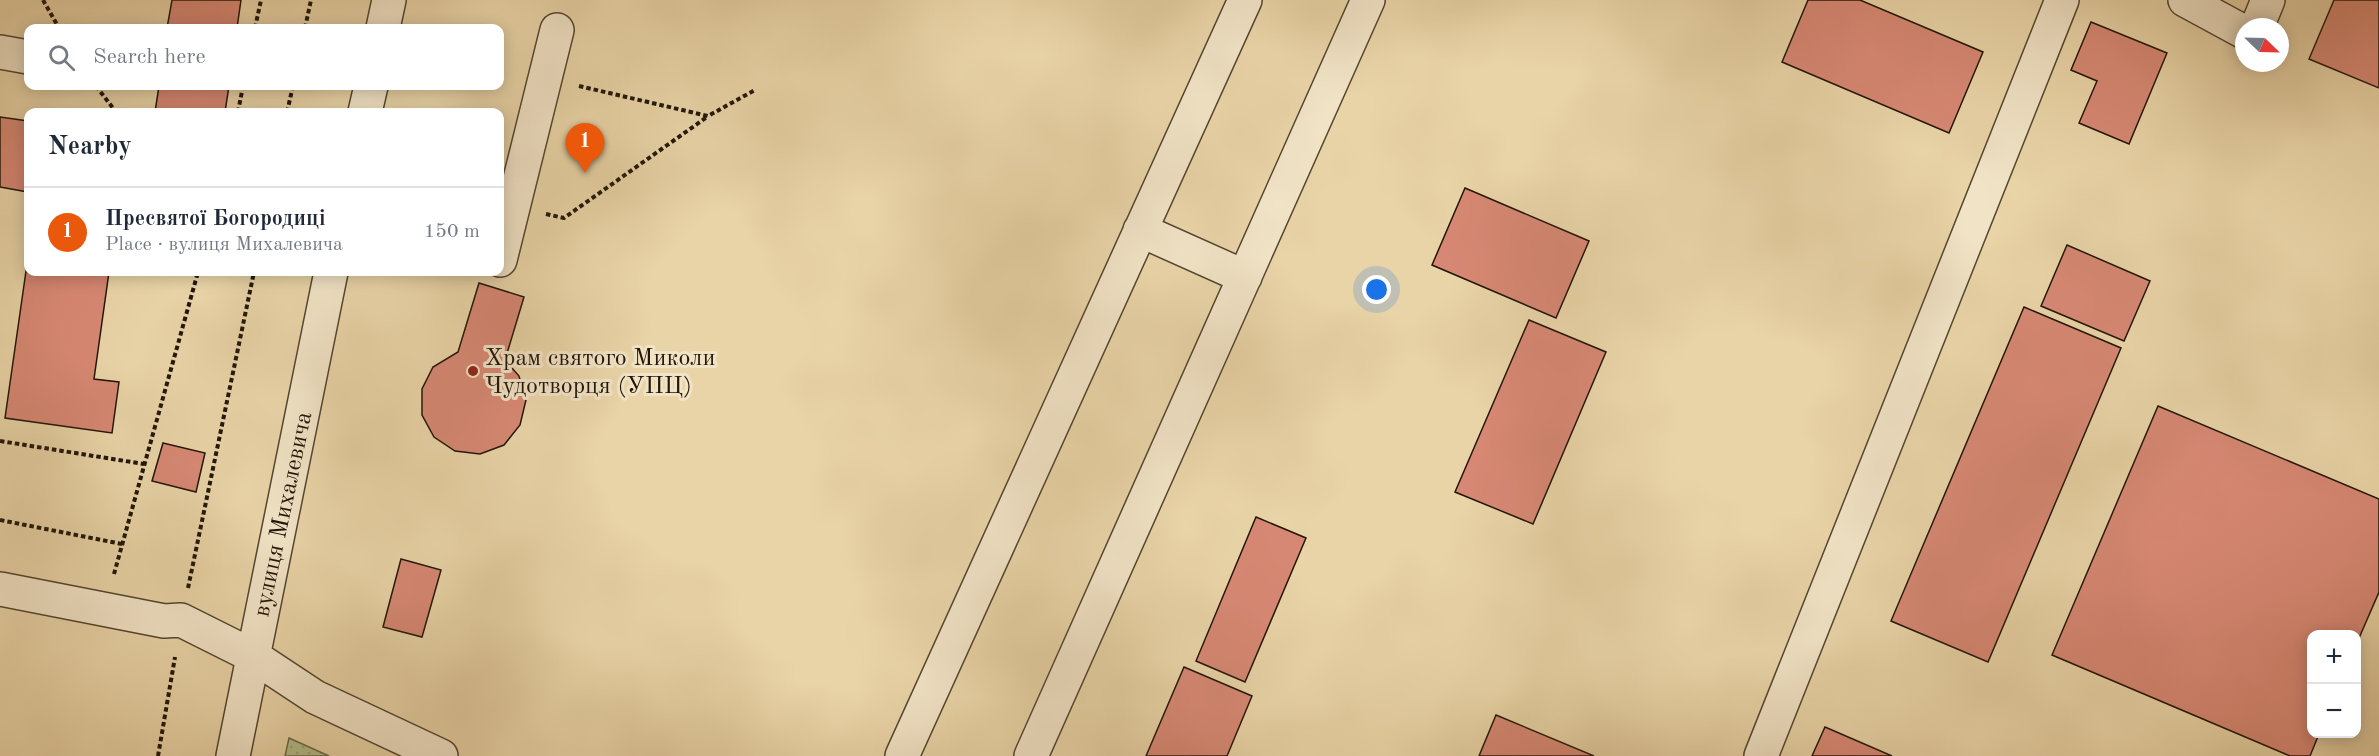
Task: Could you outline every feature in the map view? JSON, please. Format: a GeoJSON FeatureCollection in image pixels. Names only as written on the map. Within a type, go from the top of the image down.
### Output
{"type":"FeatureCollection","features":[{"type":"Feature","properties":{"kind":"street"},"geometry":{"type":"LineString","coordinates":[[384,24],[389,0]]}},
{"type":"Feature","properties":{"kind":"street"},"geometry":{"type":"LineString","coordinates":[[902,756],[1245,0]]}},
{"type":"Feature","properties":{"kind":"street"},"geometry":{"type":"LineString","coordinates":[[1031,756],[1368,0]]}},
{"type":"Feature","properties":{"kind":"street"},"geometry":{"type":"LineString","coordinates":[[1761,756],[2062,0]]}},
{"type":"Feature","properties":{"kind":"street"},"geometry":{"type":"LineString","coordinates":[[2186,0],[2235,27]]}},
{"type":"Feature","properties":{"kind":"street"},"geometry":{"type":"LineString","coordinates":[[2261,18],[2268,0]]}},
{"type":"Feature","properties":{"kind":"street"},"geometry":{"type":"LineString","coordinates":[[504,242],[557,30]]}},
{"type":"Feature","properties":{"kind":"street"},"geometry":{"type":"LineString","coordinates":[[0,52],[24,56]]}},
{"type":"Feature","properties":{"kind":"street"},"geometry":{"type":"LineString","coordinates":[[366,108],[369,90]]}},
{"type":"Feature","properties":{"kind":"street"},"geometry":{"type":"LineString","coordinates":[[1140,230],[1245,277]]}},
{"type":"Feature","properties":{"kind":"street","name":"вулиця Михалевича"},"geometry":{"type":"LineString","coordinates":[[233,756],[330,276]]}},
{"type":"Feature","properties":{"kind":"street"},"geometry":{"type":"LineString","coordinates":[[0,589],[164,621],[181,620],[253,656],[315,697],[441,756]]}},
{"type":"Feature","properties":{"kind":"path"},"geometry":{"type":"LineString","coordinates":[[43,0],[57,24]]}},
{"type":"Feature","properties":{"kind":"path"},"geometry":{"type":"LineString","coordinates":[[256,24],[261,0]]}},
{"type":"Feature","properties":{"kind":"path"},"geometry":{"type":"LineString","coordinates":[[306,24],[311,0]]}},
{"type":"Feature","properties":{"kind":"path"},"geometry":{"type":"LineString","coordinates":[[545,78],[708,116]]}},
{"type":"Feature","properties":{"kind":"path"},"geometry":{"type":"LineString","coordinates":[[99,90],[113,108]]}},
{"type":"Feature","properties":{"kind":"path"},"geometry":{"type":"LineString","coordinates":[[239,108],[242,90]]}},
{"type":"Feature","properties":{"kind":"path"},"geometry":{"type":"LineString","coordinates":[[288,108],[292,90]]}},
{"type":"Feature","properties":{"kind":"path"},"geometry":{"type":"LineString","coordinates":[[513,207],[564,218],[708,116],[755,90]]}},
{"type":"Feature","properties":{"kind":"path"},"geometry":{"type":"LineString","coordinates":[[104,608],[197,276]]}},
{"type":"Feature","properties":{"kind":"path"},"geometry":{"type":"LineString","coordinates":[[158,756],[181,620],[253,276]]}},
{"type":"Feature","properties":{"kind":"path"},"geometry":{"type":"LineString","coordinates":[[0,441],[144,464]]}},
{"type":"Feature","properties":{"kind":"path"},"geometry":{"type":"LineString","coordinates":[[0,520],[122,544]]}},
{"type":"Feature","properties":{"kind":"green space"},"geometry":{"type":"Polygon","coordinates":[[[289,738],[329,756],[285,756],[289,738]]]}},
{"type":"Feature","properties":{"kind":"building"},"geometry":{"type":"Polygon","coordinates":[[[172,0],[241,0],[238,24],[168,24],[172,0]]]}},
{"type":"Feature","properties":{"kind":"building"},"geometry":{"type":"Polygon","coordinates":[[[1808,0],[1860,0],[1983,52],[1949,133],[1782,62],[1808,0]]]}},
{"type":"Feature","properties":{"kind":"building"},"geometry":{"type":"Polygon","coordinates":[[[2334,0],[2379,0],[2379,88],[2309,59],[2334,0]]]}},
{"type":"Feature","properties":{"kind":"building"},"geometry":{"type":"Polygon","coordinates":[[[2091,22],[2167,53],[2129,144],[2079,123],[2097,81],[2071,70],[2091,22]]]}},
{"type":"Feature","properties":{"kind":"building"},"geometry":{"type":"Polygon","coordinates":[[[158,90],[228,90],[226,108],[156,108],[158,90]]]}},
{"type":"Feature","properties":{"kind":"building"},"geometry":{"type":"Polygon","coordinates":[[[0,117],[24,120],[24,191],[0,187],[0,117]]]}},
{"type":"Feature","properties":{"kind":"building"},"geometry":{"type":"Polygon","coordinates":[[[1465,188],[1589,241],[1556,318],[1432,265],[1465,188]]]}},
{"type":"Feature","properties":{"kind":"building"},"geometry":{"type":"Polygon","coordinates":[[[2067,245],[2150,281],[2124,341],[2041,306],[2067,245]]]}},
{"type":"Feature","properties":{"kind":"building"},"geometry":{"type":"Polygon","coordinates":[[[25,276],[108,276],[94,379],[119,382],[112,433],[5,418],[25,276]]]}},
{"type":"Feature","properties":{"kind":"building","name":"Храм святого Миколи Чудотворця (УПЦ)"},"geometry":{"type":"Polygon","coordinates":[[[479,283],[524,297],[505,360],[519,376],[526,400],[520,425],[504,445],[480,454],[455,451],[434,437],[422,415],[422,389],[433,367],[458,352],[479,283]]]}},
{"type":"Feature","properties":{"kind":"building"},"geometry":{"type":"Polygon","coordinates":[[[2024,307],[2121,348],[1988,662],[1891,621],[2024,307]]]}},
{"type":"Feature","properties":{"kind":"building"},"geometry":{"type":"Polygon","coordinates":[[[1529,320],[1606,352],[1533,524],[1455,492],[1529,320]]]}},
{"type":"Feature","properties":{"kind":"building"},"geometry":{"type":"Polygon","coordinates":[[[2158,406],[2379,499],[2379,592],[2361,633],[2361,630],[2307,630],[2307,738],[2317,738],[2310,756],[2290,756],[2052,655],[2158,406]]]}},
{"type":"Feature","properties":{"kind":"building"},"geometry":{"type":"Polygon","coordinates":[[[163,443],[205,453],[196,492],[152,481],[163,443]]]}},
{"type":"Feature","properties":{"kind":"building"},"geometry":{"type":"Polygon","coordinates":[[[1256,517],[1306,538],[1245,682],[1196,661],[1256,517]]]}},
{"type":"Feature","properties":{"kind":"building"},"geometry":{"type":"Polygon","coordinates":[[[401,559],[441,570],[422,637],[383,627],[401,559]]]}},
{"type":"Feature","properties":{"kind":"building"},"geometry":{"type":"Polygon","coordinates":[[[1184,667],[1252,696],[1227,756],[1146,756],[1184,667]]]}},
{"type":"Feature","properties":{"kind":"building"},"geometry":{"type":"Polygon","coordinates":[[[1496,715],[1594,756],[1479,756],[1496,715]]]}},
{"type":"Feature","properties":{"kind":"building"},"geometry":{"type":"Polygon","coordinates":[[[1825,727],[1892,756],[1812,756],[1825,727]]]}},
{"type":"Feature","properties":{"kind":"place","name":"Пресвятої Богородиці"},"geometry":{"type":"Point","coordinates":[585,173]}},
{"type":"Feature","properties":{"kind":"place","name":"Храм святого Миколи Чудотворця (УПЦ)"},"geometry":{"type":"Point","coordinates":[473,371]}}]}
